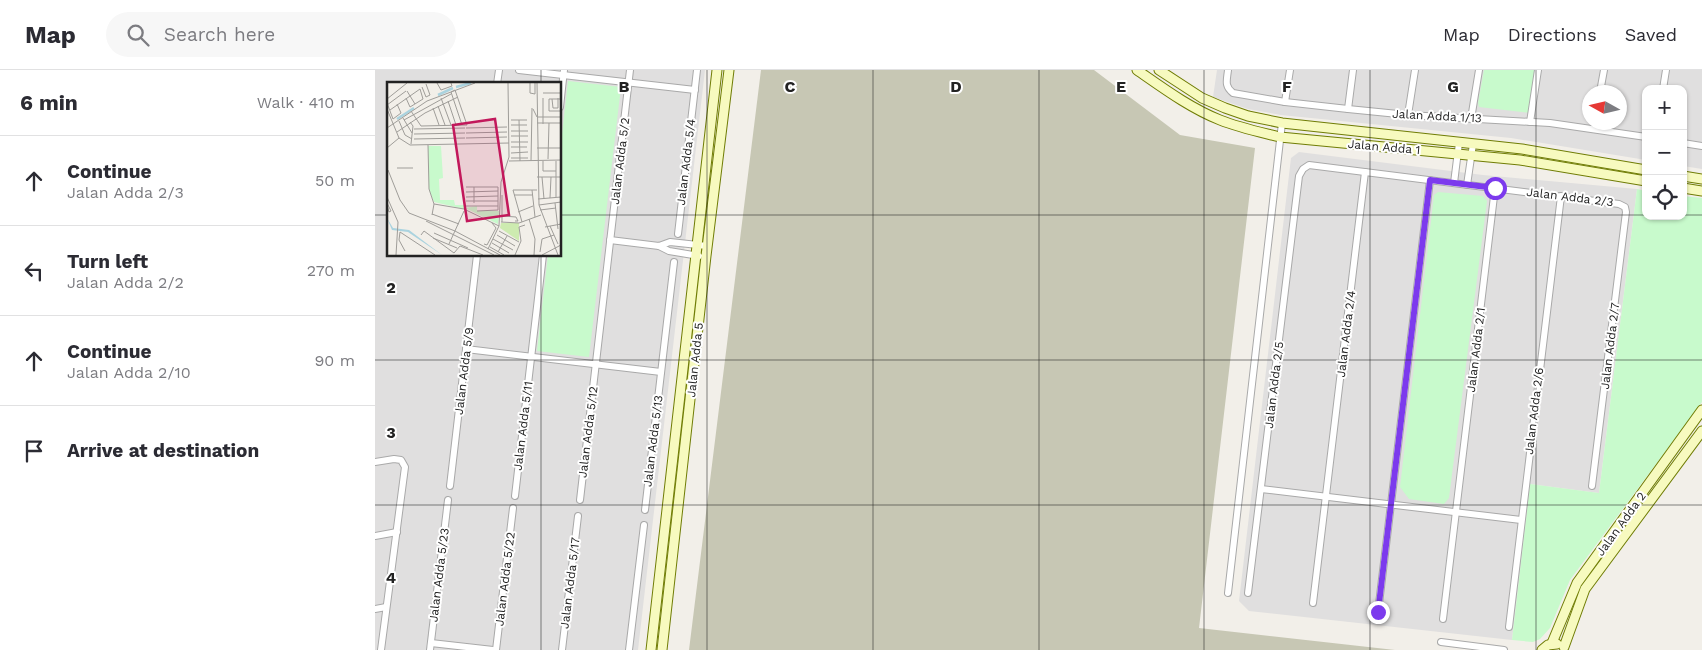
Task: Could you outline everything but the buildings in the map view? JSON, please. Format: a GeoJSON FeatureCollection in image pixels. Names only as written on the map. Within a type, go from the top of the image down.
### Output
{"type":"FeatureCollection","features":[{"type":"Feature","properties":{"kind":"street"},"geometry":{"type":"LineString","coordinates":[[519,70],[564,73],[629,83],[695,90]]}},
{"type":"Feature","properties":{"kind":"street","name":"Jalan Adda 5/2"},"geometry":{"type":"LineString","coordinates":[[596,364],[630,70]]}},
{"type":"Feature","properties":{"kind":"street","name":"Jalan Adda 5/4"},"geometry":{"type":"LineString","coordinates":[[678,234],[697,70]]}},
{"type":"Feature","properties":{"kind":"street","name":"Jalan Adda 5"},"geometry":{"type":"LineString","coordinates":[[651,650],[717,70]]}},
{"type":"Feature","properties":{"kind":"street","name":"Jalan Adda 5"},"geometry":{"type":"LineString","coordinates":[[662,650],[707,246],[729,70]]}},
{"type":"Feature","properties":{"kind":"street","name":"Jalan Adda 1"},"geometry":{"type":"LineString","coordinates":[[1137,70],[1195,108],[1220,120],[1245,129],[1280,137],[1520,160],[1642,180]]}},
{"type":"Feature","properties":{"kind":"street","name":"Jalan Adda 1"},"geometry":{"type":"LineString","coordinates":[[1159,70],[1210,101],[1248,116],[1282,123],[1522,149],[1642,169]]}},
{"type":"Feature","properties":{"kind":"street","name":"Jalan Adda 1/13"},"geometry":{"type":"LineString","coordinates":[[1228,70],[1226,84],[1233,93],[1285,102],[1408,115],[1582,125]]}},
{"type":"Feature","properties":{"kind":"street"},"geometry":{"type":"LineString","coordinates":[[1285,102],[1290,70]]}},
{"type":"Feature","properties":{"kind":"street"},"geometry":{"type":"LineString","coordinates":[[1348,110],[1353,70]]}},
{"type":"Feature","properties":{"kind":"street"},"geometry":{"type":"LineString","coordinates":[[1408,115],[1415,70]]}},
{"type":"Feature","properties":{"kind":"street"},"geometry":{"type":"LineString","coordinates":[[1471,118],[1479,70]]}},
{"type":"Feature","properties":{"kind":"street"},"geometry":{"type":"LineString","coordinates":[[1530,122],[1538,70]]}},
{"type":"Feature","properties":{"kind":"street"},"geometry":{"type":"LineString","coordinates":[[1601,85],[1604,70]]}},
{"type":"Feature","properties":{"kind":"street"},"geometry":{"type":"LineString","coordinates":[[1664,85],[1666,70]]}},
{"type":"Feature","properties":{"kind":"street"},"geometry":{"type":"LineString","coordinates":[[561,98],[564,73]]}},
{"type":"Feature","properties":{"kind":"street"},"geometry":{"type":"LineString","coordinates":[[1228,593],[1282,123]]}},
{"type":"Feature","properties":{"kind":"street","name":"Jalan Adda 1/13"},"geometry":{"type":"LineString","coordinates":[[1613,130],[1642,136]]}},
{"type":"Feature","properties":{"kind":"street"},"geometry":{"type":"LineString","coordinates":[[1454,183],[1459,142]]}},
{"type":"Feature","properties":{"kind":"street"},"geometry":{"type":"LineString","coordinates":[[1467,185],[1473,144]]}},
{"type":"Feature","properties":{"kind":"street"},"geometry":{"type":"LineString","coordinates":[[1687,144],[1702,146]]}},
{"type":"Feature","properties":{"kind":"street","name":"Jalan Adda 2/5"},"geometry":{"type":"LineString","coordinates":[[1248,593],[1299,176],[1303,169],[1309,165],[1365,172]]}},
{"type":"Feature","properties":{"kind":"street"},"geometry":{"type":"LineString","coordinates":[[1365,172],[1430,180],[1378,612]]}},
{"type":"Feature","properties":{"kind":"street","name":"Jalan Adda 2/4"},"geometry":{"type":"LineString","coordinates":[[1313,602],[1365,172]]}},
{"type":"Feature","properties":{"kind":"street"},"geometry":{"type":"LineString","coordinates":[[1687,177],[1702,179]]}},
{"type":"Feature","properties":{"kind":"street","name":"Jalan Adda 2/3"},"geometry":{"type":"LineString","coordinates":[[1430,180],[1619,204],[1625,207]]}},
{"type":"Feature","properties":{"kind":"street","name":"Jalan Adda 2/1"},"geometry":{"type":"LineString","coordinates":[[1443,619],[1495,188]]}},
{"type":"Feature","properties":{"kind":"street"},"geometry":{"type":"LineString","coordinates":[[1687,189],[1702,191]]}},
{"type":"Feature","properties":{"kind":"street","name":"Jalan Adda 2/6"},"geometry":{"type":"LineString","coordinates":[[1509,626],[1561,196]]}},
{"type":"Feature","properties":{"kind":"street","name":"Jalan Adda 2/7"},"geometry":{"type":"LineString","coordinates":[[1592,486],[1627,212],[1625,207]]}},
{"type":"Feature","properties":{"kind":"street"},"geometry":{"type":"LineString","coordinates":[[610,240],[659,246],[669,251],[706,256]]}},
{"type":"Feature","properties":{"kind":"street"},"geometry":{"type":"LineString","coordinates":[[659,246],[670,242],[707,246]]}},
{"type":"Feature","properties":{"kind":"street","name":"Jalan Adda 5/9"},"geometry":{"type":"LineString","coordinates":[[450,486],[477,256]]}},
{"type":"Feature","properties":{"kind":"street","name":"Jalan Adda 5/11"},"geometry":{"type":"LineString","coordinates":[[515,496],[543,256]]}},
{"type":"Feature","properties":{"kind":"street","name":"Jalan Adda 5/13"},"geometry":{"type":"LineString","coordinates":[[645,510],[674,262]]}},
{"type":"Feature","properties":{"kind":"street"},"geometry":{"type":"LineString","coordinates":[[466,349],[661,372]]}},
{"type":"Feature","properties":{"kind":"street","name":"Jalan Adda 5/12"},"geometry":{"type":"LineString","coordinates":[[580,500],[596,364]]}},
{"type":"Feature","properties":{"kind":"street","name":"Jalan Adda 2"},"geometry":{"type":"LineString","coordinates":[[1702,410],[1577,583],[1552,644],[1566,648],[1585,589],[1702,431]]}},
{"type":"Feature","properties":{"kind":"street"},"geometry":{"type":"LineString","coordinates":[[375,462],[394,458],[401,460],[405,466],[381,650]]}},
{"type":"Feature","properties":{"kind":"street"},"geometry":{"type":"LineString","coordinates":[[1261,489],[1521,520]]}},
{"type":"Feature","properties":{"kind":"street","name":"Jalan Adda 5/23"},"geometry":{"type":"LineString","coordinates":[[431,646],[448,500]]}},
{"type":"Feature","properties":{"kind":"street","name":"Jalan Adda 5/22"},"geometry":{"type":"LineString","coordinates":[[494,650],[513,508]]}},
{"type":"Feature","properties":{"kind":"street","name":"Jalan Adda 5/17"},"geometry":{"type":"LineString","coordinates":[[562,650],[578,516]]}},
{"type":"Feature","properties":{"kind":"street"},"geometry":{"type":"LineString","coordinates":[[629,650],[644,525]]}},
{"type":"Feature","properties":{"kind":"street"},"geometry":{"type":"LineString","coordinates":[[375,536],[397,532]]}},
{"type":"Feature","properties":{"kind":"street"},"geometry":{"type":"LineString","coordinates":[[1602,549],[1610,555]]}},
{"type":"Feature","properties":{"kind":"street"},"geometry":{"type":"LineString","coordinates":[[661,567],[671,569]]}},
{"type":"Feature","properties":{"kind":"street"},"geometry":{"type":"LineString","coordinates":[[375,609],[386,607]]}},
{"type":"Feature","properties":{"kind":"street"},"geometry":{"type":"LineString","coordinates":[[1441,642],[1504,650]]}},
{"type":"Feature","properties":{"kind":"street"},"geometry":{"type":"LineString","coordinates":[[1542,650],[1552,644]]}},
{"type":"Feature","properties":{"kind":"street"},"geometry":{"type":"LineString","coordinates":[[431,646],[494,650]]}},
{"type":"Feature","properties":{"kind":"shaded area"},"geometry":{"type":"Polygon","coordinates":[[[375,70],[705,70],[638,650],[375,650],[375,70]]]}},
{"type":"Feature","properties":{"kind":"shaded area"},"geometry":{"type":"Polygon","coordinates":[[[761,70],[1094,70],[1180,135],[1255,148],[1199,628],[1395,650],[689,650],[761,70]]]}},
{"type":"Feature","properties":{"kind":"shaded area"},"geometry":{"type":"Polygon","coordinates":[[[1217,70],[1702,70],[1702,169],[1687,167],[1687,85],[1642,85],[1642,159],[1511,138],[1281,115],[1248,109],[1213,97],[1217,70]]]}},
{"type":"Feature","properties":{"kind":"shaded area"},"geometry":{"type":"Polygon","coordinates":[[[1299,152],[1483,175],[1637,189],[1599,493],[1530,484],[1512,640],[1249,611],[1239,601],[1291,158],[1299,152]]]}},
{"type":"Feature","properties":{"kind":"green space"},"geometry":{"type":"Polygon","coordinates":[[[1484,70],[1536,70],[1530,113],[1479,107],[1478,103],[1484,70]]]}},
{"type":"Feature","properties":{"kind":"green space"},"geometry":{"type":"Polygon","coordinates":[[[568,81],[621,87],[589,357],[537,351],[548,256],[561,256],[561,143],[568,81]]]}},
{"type":"Feature","properties":{"kind":"green space"},"geometry":{"type":"Polygon","coordinates":[[[1637,189],[1642,190],[1642,220],[1687,220],[1687,196],[1702,198],[1702,402],[1570,580],[1550,628],[1540,639],[1533,642],[1512,640],[1530,484],[1599,493],[1637,189]]]}},
{"type":"Feature","properties":{"kind":"green space"},"geometry":{"type":"Polygon","coordinates":[[[1438,192],[1483,196],[1487,201],[1449,498],[1444,504],[1409,499],[1400,487],[1434,195],[1438,192]]]}},
{"type":"Feature","properties":{"kind":"route"},"geometry":{"type":"LineString","coordinates":[[1378,612],[1430,180],[1495,188]]}}]}
